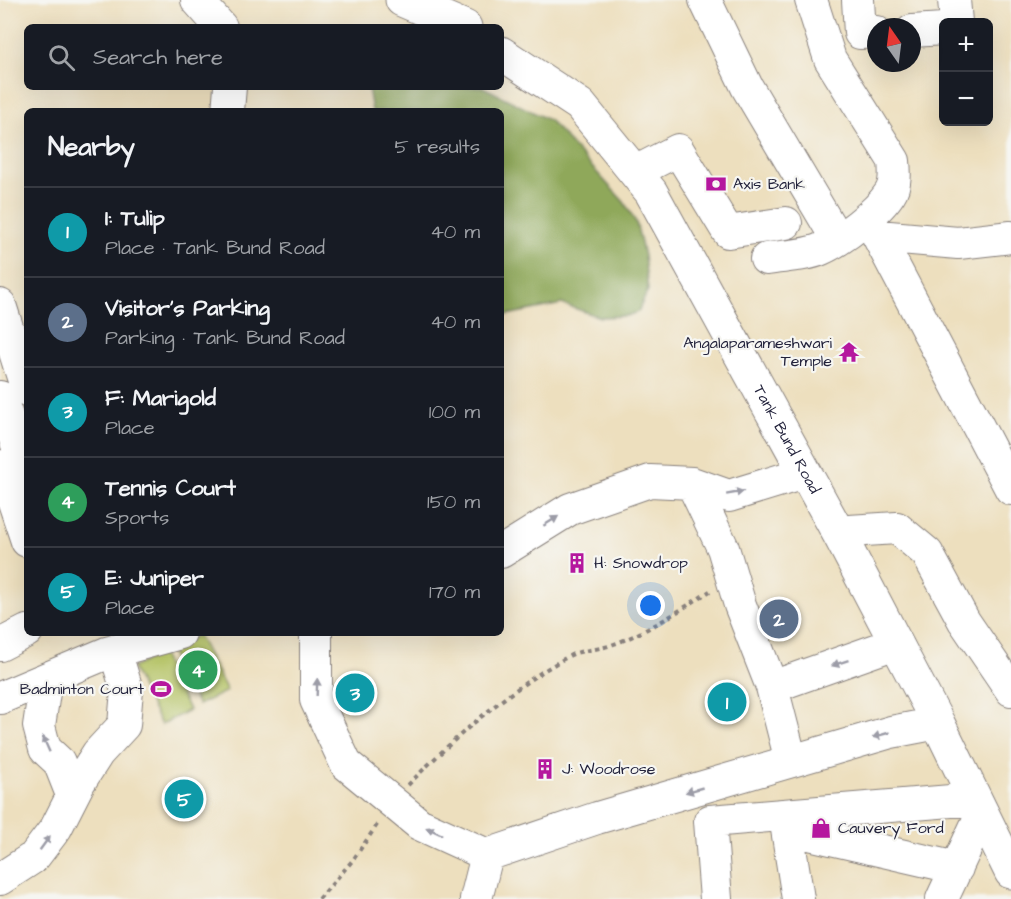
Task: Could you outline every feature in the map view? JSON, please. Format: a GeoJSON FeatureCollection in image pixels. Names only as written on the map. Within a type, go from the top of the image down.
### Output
{"type":"FeatureCollection","features":[{"type":"Feature","properties":{"kind":"main road"},"geometry":{"type":"LineString","coordinates":[[376,0],[433,24]]}},
{"type":"Feature","properties":{"kind":"main road"},"geometry":{"type":"LineString","coordinates":[[402,0],[458,24]]}},
{"type":"Feature","properties":{"kind":"main road","name":"Tank Bund Road"},"geometry":{"type":"LineString","coordinates":[[504,44],[587,97],[660,186],[849,531],[947,718],[1011,849]]}},
{"type":"Feature","properties":{"kind":"main road","name":"Tank Bund Road"},"geometry":{"type":"LineString","coordinates":[[504,55],[580,105],[651,192],[896,643],[1011,872]]}},
{"type":"Feature","properties":{"kind":"street"},"geometry":{"type":"LineString","coordinates":[[197,0],[218,24]]}},
{"type":"Feature","properties":{"kind":"street"},"geometry":{"type":"LineString","coordinates":[[705,0],[747,87],[837,239]]}},
{"type":"Feature","properties":{"kind":"street"},"geometry":{"type":"LineString","coordinates":[[811,0],[818,28],[830,59],[894,161],[895,174],[891,192],[873,226]]}},
{"type":"Feature","properties":{"kind":"street"},"geometry":{"type":"LineString","coordinates":[[858,0],[860,33],[867,33]]}},
{"type":"Feature","properties":{"kind":"street"},"geometry":{"type":"LineString","coordinates":[[954,0],[956,18]]}},
{"type":"Feature","properties":{"kind":"street"},"geometry":{"type":"LineString","coordinates":[[921,30],[939,29]]}},
{"type":"Feature","properties":{"kind":"street"},"geometry":{"type":"LineString","coordinates":[[228,108],[230,90]]}},
{"type":"Feature","properties":{"kind":"street"},"geometry":{"type":"LineString","coordinates":[[645,167],[678,150],[728,232],[786,223]]}},
{"type":"Feature","properties":{"kind":"street"},"geometry":{"type":"LineString","coordinates":[[873,226],[1011,489]]}},
{"type":"Feature","properties":{"kind":"street"},"geometry":{"type":"LineString","coordinates":[[766,259],[820,249],[837,239],[873,226],[958,243],[1011,237]]}},
{"type":"Feature","properties":{"kind":"street"},"geometry":{"type":"LineString","coordinates":[[0,305],[24,381]]}},
{"type":"Feature","properties":{"kind":"street"},"geometry":{"type":"LineString","coordinates":[[0,397],[24,523]]}},
{"type":"Feature","properties":{"kind":"street"},"geometry":{"type":"LineString","coordinates":[[504,550],[570,508],[650,481],[692,483],[729,496],[804,473]]}},
{"type":"Feature","properties":{"kind":"street"},"geometry":{"type":"LineString","coordinates":[[692,483],[715,527],[772,687],[791,761]]}},
{"type":"Feature","properties":{"kind":"street"},"geometry":{"type":"LineString","coordinates":[[849,531],[897,528],[927,553],[964,621],[1011,690]]}},
{"type":"Feature","properties":{"kind":"street"},"geometry":{"type":"LineString","coordinates":[[0,645],[24,633]]}},
{"type":"Feature","properties":{"kind":"street"},"geometry":{"type":"LineString","coordinates":[[0,698],[115,651],[169,636]]}},
{"type":"Feature","properties":{"kind":"street"},"geometry":{"type":"LineString","coordinates":[[316,636],[316,700],[346,764],[419,824],[487,855],[597,818],[791,761],[891,732],[938,723]]}},
{"type":"Feature","properties":{"kind":"street"},"geometry":{"type":"LineString","coordinates":[[772,687],[896,643]]}},
{"type":"Feature","properties":{"kind":"street"},"geometry":{"type":"LineString","coordinates":[[0,879],[34,857],[56,828],[72,795],[98,753],[124,725],[127,690],[115,651]]}},
{"type":"Feature","properties":{"kind":"street"},"geometry":{"type":"LineString","coordinates":[[46,679],[39,726],[45,749],[59,762],[72,795]]}},
{"type":"Feature","properties":{"kind":"street"},"geometry":{"type":"LineString","coordinates":[[716,899],[710,821],[978,806],[957,868],[942,899]]}},
{"type":"Feature","properties":{"kind":"street"},"geometry":{"type":"LineString","coordinates":[[798,899],[787,829],[957,868]]}},
{"type":"Feature","properties":{"kind":"street"},"geometry":{"type":"LineString","coordinates":[[476,899],[487,855]]}},
{"type":"Feature","properties":{"kind":"path"},"geometry":{"type":"LineString","coordinates":[[319,899],[353,860],[392,802],[433,759],[512,694],[572,654],[612,645],[654,627],[732,577]]}},
{"type":"Feature","properties":{"kind":"green space"},"geometry":{"type":"Polygon","coordinates":[[[368,90],[489,90],[549,120],[624,202],[636,222],[644,256],[648,290],[638,312],[626,316],[600,317],[562,304],[504,315],[504,108],[372,108],[368,90]]]}},
{"type":"Feature","properties":{"kind":"green space"},"geometry":{"type":"Polygon","coordinates":[[[199,636],[227,691],[198,705],[169,649],[199,636]]]}},
{"type":"Feature","properties":{"kind":"green space","name":"Badminton Court"},"geometry":{"type":"Polygon","coordinates":[[[161,653],[189,710],[161,725],[132,668],[161,653]]]}},
{"type":"Feature","properties":{"kind":"place","name":"Axis Bank"},"geometry":{"type":"Point","coordinates":[716,184]}},
{"type":"Feature","properties":{"kind":"place","name":"Angalaparameshwari Temple"},"geometry":{"type":"Point","coordinates":[849,352]}},
{"type":"Feature","properties":{"kind":"place","name":"H: Snowdrop"},"geometry":{"type":"Point","coordinates":[577,563]}},
{"type":"Feature","properties":{"kind":"place","name":"Visitor's Parking"},"geometry":{"type":"Point","coordinates":[779,619]}},
{"type":"Feature","properties":{"kind":"place","name":"Tennis Court"},"geometry":{"type":"Point","coordinates":[198,670]}},
{"type":"Feature","properties":{"kind":"place","name":"Badminton Court"},"geometry":{"type":"Point","coordinates":[161,689]}},
{"type":"Feature","properties":{"kind":"place","name":"F: Marigold"},"geometry":{"type":"Point","coordinates":[355,693]}},
{"type":"Feature","properties":{"kind":"place","name":"I: Tulip"},"geometry":{"type":"Point","coordinates":[727,702]}},
{"type":"Feature","properties":{"kind":"place","name":"J: Woodrose"},"geometry":{"type":"Point","coordinates":[545,769]}},
{"type":"Feature","properties":{"kind":"place","name":"E: Juniper"},"geometry":{"type":"Point","coordinates":[184,799]}},
{"type":"Feature","properties":{"kind":"place","name":"Cauvery Ford"},"geometry":{"type":"Point","coordinates":[821,828]}}]}
